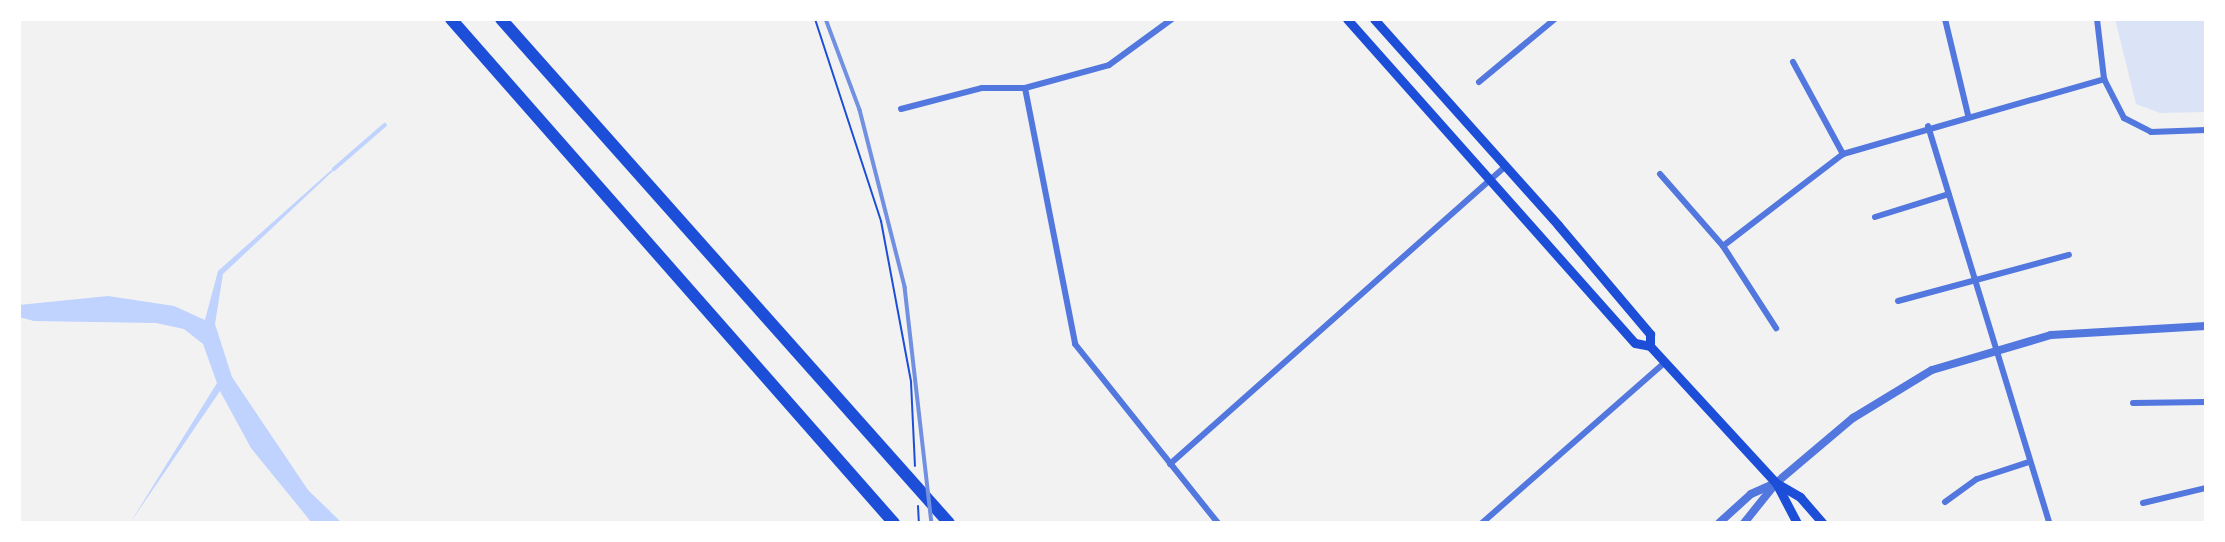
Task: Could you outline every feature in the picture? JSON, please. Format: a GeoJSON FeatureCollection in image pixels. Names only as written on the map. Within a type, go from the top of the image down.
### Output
{"type":"FeatureCollection","features":[{"type":"Feature","properties":{"kind":"highway"},"geometry":{"type":"LineString","coordinates":[[451,19],[894,523]]}},
{"type":"Feature","properties":{"kind":"highway"},"geometry":{"type":"LineString","coordinates":[[501,19],[949,523]]}},
{"type":"Feature","properties":{"kind":"main road"},"geometry":{"type":"LineString","coordinates":[[1347,19],[1488,182],[1635,343],[1650,346],[1776,483],[1797,523]]}},
{"type":"Feature","properties":{"kind":"main road"},"geometry":{"type":"LineString","coordinates":[[1374,19],[1506,166],[1650,334],[1650,346]]}},
{"type":"Feature","properties":{"kind":"main road"},"geometry":{"type":"LineString","coordinates":[[1776,483],[1800,497],[1824,523]]}},
{"type":"Feature","properties":{"kind":"street"},"geometry":{"type":"LineString","coordinates":[[901,109],[982,88],[1025,88],[1109,65],[1172,19]]}},
{"type":"Feature","properties":{"kind":"street"},"geometry":{"type":"LineString","coordinates":[[1479,82],[1555,19]]}},
{"type":"Feature","properties":{"kind":"street"},"geometry":{"type":"LineString","coordinates":[[1945,19],[1968,115]]}},
{"type":"Feature","properties":{"kind":"street"},"geometry":{"type":"LineString","coordinates":[[2096,19],[2104,79],[2124,118],[2151,132],[2206,130]]}},
{"type":"Feature","properties":{"kind":"street"},"geometry":{"type":"LineString","coordinates":[[1793,62],[1843,154]]}},
{"type":"Feature","properties":{"kind":"street"},"geometry":{"type":"LineString","coordinates":[[1723,246],[1843,154],[1928,126],[2104,79]]}},
{"type":"Feature","properties":{"kind":"street"},"geometry":{"type":"LineString","coordinates":[[1025,88],[1068,327],[1170,464],[1218,523]]}},
{"type":"Feature","properties":{"kind":"street"},"geometry":{"type":"LineString","coordinates":[[1928,126],[2049,523]]}},
{"type":"Feature","properties":{"kind":"street"},"geometry":{"type":"LineString","coordinates":[[1170,464],[1506,166]]}},
{"type":"Feature","properties":{"kind":"street"},"geometry":{"type":"LineString","coordinates":[[1660,174],[1723,246],[1776,328]]}},
{"type":"Feature","properties":{"kind":"street"},"geometry":{"type":"LineString","coordinates":[[1874,216],[1949,194]]}},
{"type":"Feature","properties":{"kind":"street"},"geometry":{"type":"LineString","coordinates":[[1898,302],[1975,277],[2069,255]]}},
{"type":"Feature","properties":{"kind":"street"},"geometry":{"type":"LineString","coordinates":[[1744,523],[1776,483],[1853,418],[1932,370],[1997,348],[2051,335],[2206,326]]}},
{"type":"Feature","properties":{"kind":"street"},"geometry":{"type":"LineString","coordinates":[[1482,523],[1665,362]]}},
{"type":"Feature","properties":{"kind":"street"},"geometry":{"type":"LineString","coordinates":[[2133,403],[2206,402]]}},
{"type":"Feature","properties":{"kind":"street"},"geometry":{"type":"LineString","coordinates":[[1945,502],[1977,479],[2029,463]]}},
{"type":"Feature","properties":{"kind":"street"},"geometry":{"type":"LineString","coordinates":[[1719,523],[1751,494],[1776,483]]}},
{"type":"Feature","properties":{"kind":"street"},"geometry":{"type":"LineString","coordinates":[[2143,503],[2206,488]]}},
{"type":"Feature","properties":{"kind":"path"},"geometry":{"type":"LineString","coordinates":[[815,19],[881,221],[911,382],[916,471]]}},
{"type":"Feature","properties":{"kind":"path"},"geometry":{"type":"LineString","coordinates":[[917,497],[919,523]]}},
{"type":"Feature","properties":{"kind":"shaded area"},"geometry":{"type":"Polygon","coordinates":[[[2115,19],[2206,19],[2206,112],[2160,113],[2136,104],[2115,19]]]}},
{"type":"Feature","properties":{"kind":"water"},"geometry":{"type":"Polygon","coordinates":[[[383,124],[223,274],[215,324],[232,377],[308,490],[342,523],[312,523],[251,448],[220,391],[130,523],[217,383],[203,344],[184,329],[156,323],[34,321],[19,317],[19,305],[108,296],[174,306],[205,320],[218,271],[383,124]]]}},
{"type":"Feature","properties":{"kind":"waterway"},"geometry":{"type":"LineString","coordinates":[[334,169],[385,125]]}},
{"type":"Feature","properties":{"kind":"railway"},"geometry":{"type":"LineString","coordinates":[[826,19],[860,110],[905,287],[932,523]]}}]}
